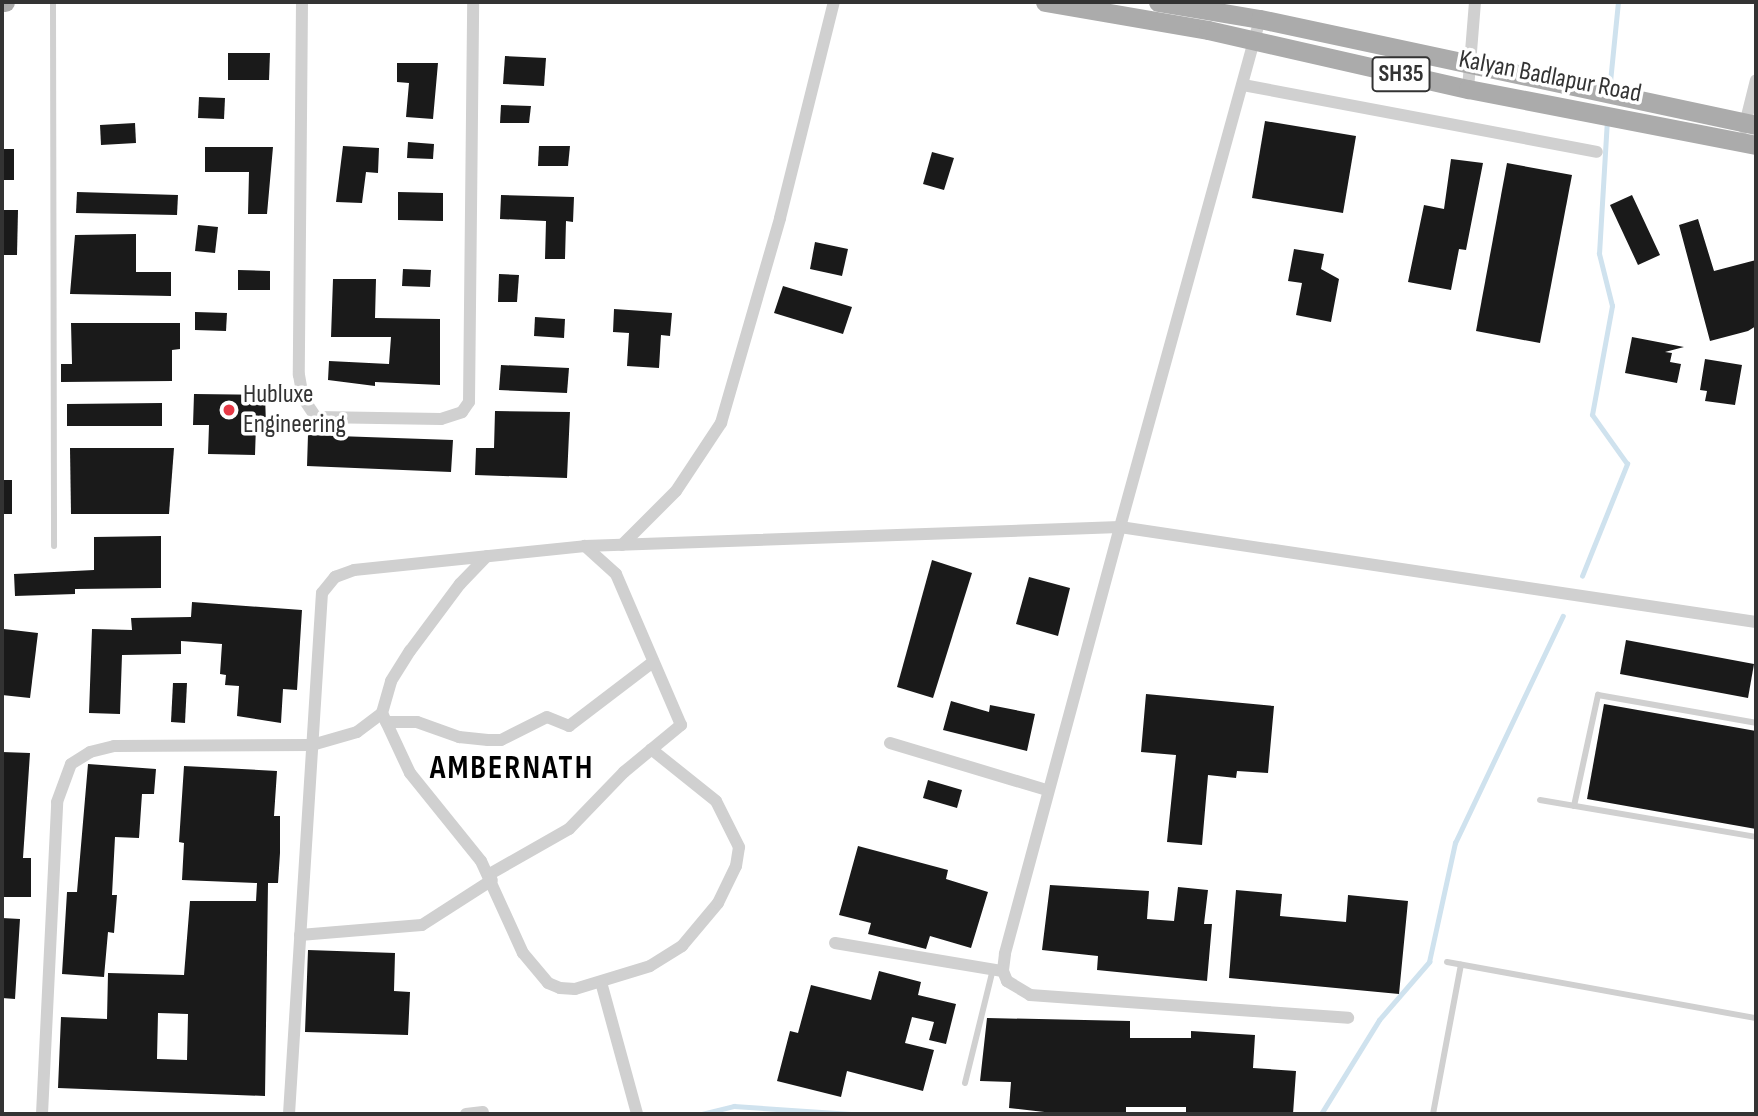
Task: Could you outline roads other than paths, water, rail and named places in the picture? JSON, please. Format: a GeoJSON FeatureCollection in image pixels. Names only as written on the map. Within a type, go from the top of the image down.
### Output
{"type":"FeatureCollection","features":[{"type":"Feature","properties":{"kind":"main road","name":"Kalyan Badlapur Road"},"geometry":{"type":"LineString","coordinates":[[1045,2],[1255,41],[1468,89],[1594,103],[1750,134]]}},
{"type":"Feature","properties":{"kind":"main road","name":"Kalyan Badlapur Road"},"geometry":{"type":"LineString","coordinates":[[1158,2],[1260,19],[1472,67],[1594,103]]}},
{"type":"Feature","properties":{"kind":"street"},"geometry":{"type":"LineString","coordinates":[[302,2],[299,376],[303,398],[316,417],[441,419],[462,412],[469,402],[472,2]]}},
{"type":"Feature","properties":{"kind":"street"},"geometry":{"type":"LineString","coordinates":[[622,545],[676,491],[702,458],[720,423],[777,231],[834,2]]}},
{"type":"Feature","properties":{"kind":"street"},"geometry":{"type":"LineString","coordinates":[[1468,89],[1472,67],[1475,2]]}},
{"type":"Feature","properties":{"kind":"street"},"geometry":{"type":"LineString","coordinates":[[998,970],[1260,19]]}},
{"type":"Feature","properties":{"kind":"street"},"geometry":{"type":"LineString","coordinates":[[1750,134],[1756,80]]}},
{"type":"Feature","properties":{"kind":"street"},"geometry":{"type":"LineString","coordinates":[[1243,85],[1597,152]]}},
{"type":"Feature","properties":{"kind":"street"},"geometry":{"type":"LineString","coordinates":[[289,1114],[322,593],[335,577],[354,570],[585,546],[1120,527],[1756,622]]}},
{"type":"Feature","properties":{"kind":"street"},"geometry":{"type":"LineString","coordinates":[[300,935],[422,925],[490,877],[569,829],[651,749],[677,729],[682,719],[653,662],[616,574],[585,546]]}},
{"type":"Feature","properties":{"kind":"street"},"geometry":{"type":"LineString","coordinates":[[487,556],[460,584],[410,651],[391,681],[384,717],[410,773],[452,821],[490,877],[523,953],[542,977],[560,988],[601,982],[650,966],[682,946],[718,903],[736,866],[739,847],[716,801],[651,749]]}},
{"type":"Feature","properties":{"kind":"street"},"geometry":{"type":"LineString","coordinates":[[42,1114],[57,802],[71,764],[90,752],[114,746],[312,745],[358,732],[384,717],[417,722],[459,737],[501,740],[547,717],[569,726],[653,662]]}},
{"type":"Feature","properties":{"kind":"street"},"geometry":{"type":"LineString","coordinates":[[890,743],[1047,790]]}},
{"type":"Feature","properties":{"kind":"street"},"geometry":{"type":"LineString","coordinates":[[835,943],[998,970],[1018,991],[1030,995],[1348,1018]]}},
{"type":"Feature","properties":{"kind":"street"},"geometry":{"type":"LineString","coordinates":[[601,982],[637,1112]]}},
{"type":"Feature","properties":{"kind":"street"},"geometry":{"type":"LineString","coordinates":[[466,1114],[483,1112]]}},
{"type":"Feature","properties":{"kind":"lane"},"geometry":{"type":"LineString","coordinates":[[53,2],[54,546]]}},
{"type":"Feature","properties":{"kind":"lane"},"geometry":{"type":"LineString","coordinates":[[1574,806],[1598,695],[1756,723]]}},
{"type":"Feature","properties":{"kind":"lane"},"geometry":{"type":"LineString","coordinates":[[1540,800],[1756,837]]}},
{"type":"Feature","properties":{"kind":"lane"},"geometry":{"type":"LineString","coordinates":[[1447,962],[1756,1018]]}},
{"type":"Feature","properties":{"kind":"lane"},"geometry":{"type":"LineString","coordinates":[[1433,1114],[1461,965]]}},
{"type":"Feature","properties":{"kind":"lane"},"geometry":{"type":"LineString","coordinates":[[965,1083],[998,970]]}},
{"type":"Feature","properties":{"kind":"waterway"},"geometry":{"type":"LineString","coordinates":[[1610,82],[1618,2]]}},
{"type":"Feature","properties":{"kind":"waterway"},"geometry":{"type":"LineString","coordinates":[[1582,576],[1627,464],[1592,415],[1612,306],[1599,254],[1607,121]]}},
{"type":"Feature","properties":{"kind":"waterway"},"geometry":{"type":"LineString","coordinates":[[1321,1114],[1379,1020],[1429,962],[1455,843],[1563,616]]}},
{"type":"Feature","properties":{"kind":"waterway"},"geometry":{"type":"LineString","coordinates":[[702,1114],[734,1106],[851,1114]]}},
{"type":"Feature","properties":{"kind":"place","name":"Hubluxe Engineering"},"geometry":{"type":"Point","coordinates":[229,410]}},
{"type":"Feature","properties":{"kind":"district","name":"AMBERNATH"},"geometry":{"type":"Point","coordinates":[512,769]}}]}
